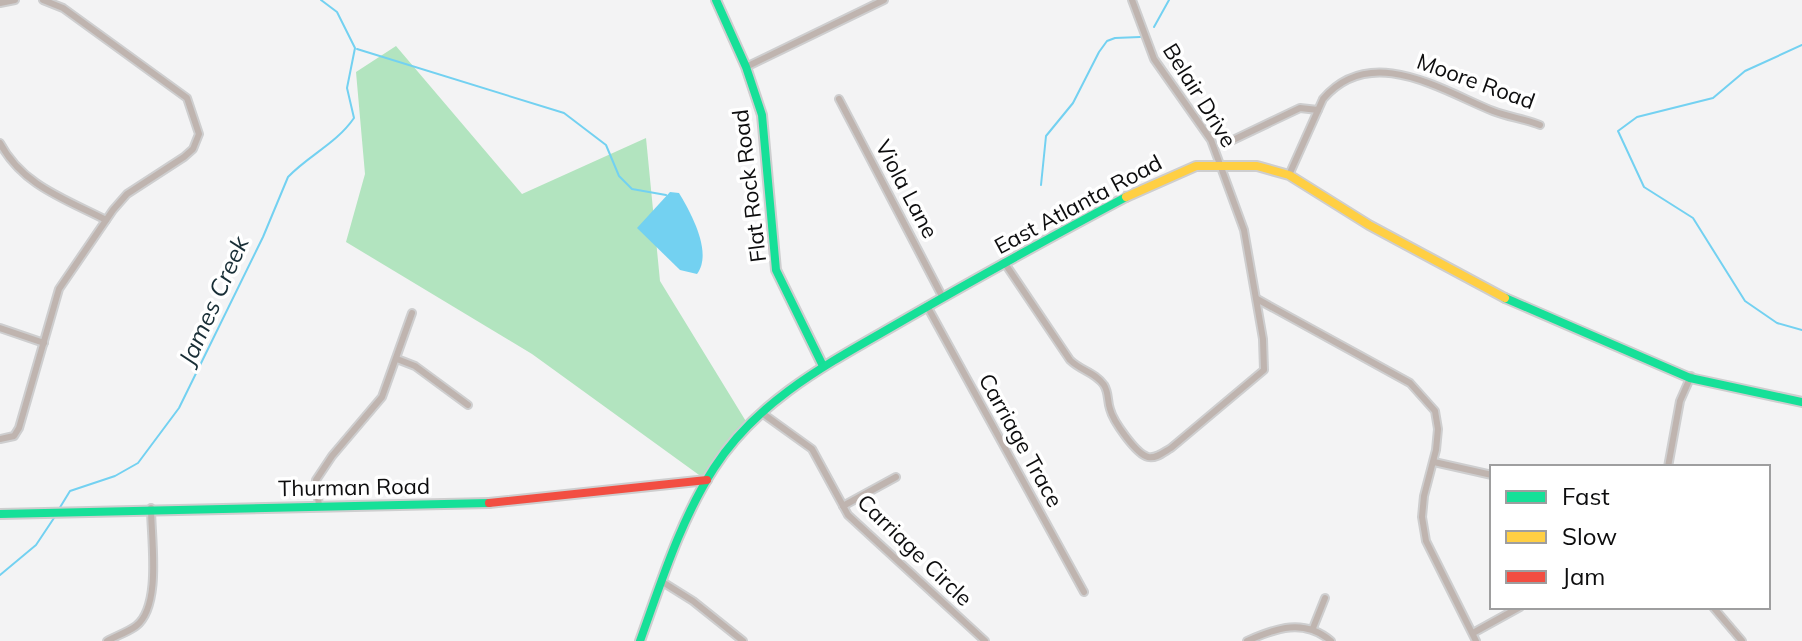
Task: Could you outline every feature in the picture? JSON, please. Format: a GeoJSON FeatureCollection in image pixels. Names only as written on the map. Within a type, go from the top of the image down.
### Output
{"type":"FeatureCollection","features":[{"type":"Feature","properties":{"kind":"street"},"geometry":{"type":"LineString","coordinates":[[0,3],[15,0]]}},
{"type":"Feature","properties":{"kind":"street"},"geometry":{"type":"LineString","coordinates":[[0,439],[14,436],[19,428],[59,289],[127,194],[193,149],[199,134],[197,119],[187,98],[63,8],[43,0]]}},
{"type":"Feature","properties":{"kind":"street","name":"Flat Rock Road"},"geometry":{"type":"LineString","coordinates":[[716,0],[746,67],[763,125],[776,270],[823,366]]}},
{"type":"Feature","properties":{"kind":"street"},"geometry":{"type":"LineString","coordinates":[[746,67],[884,0]]}},
{"type":"Feature","properties":{"kind":"street","name":"Belair Drive"},"geometry":{"type":"LineString","coordinates":[[1004,262],[1070,360],[1080,370],[1097,376],[1104,385],[1112,413],[1139,452],[1148,457],[1156,457],[1171,448],[1260,377],[1265,364],[1244,230],[1221,164],[1196,114],[1154,59],[1132,0]]}},
{"type":"Feature","properties":{"kind":"street","name":"Moore Road"},"geometry":{"type":"LineString","coordinates":[[1289,175],[1328,93],[1361,76],[1396,73],[1540,125]]}},
{"type":"Feature","properties":{"kind":"street","name":"Viola Lane"},"geometry":{"type":"LineString","coordinates":[[839,99],[942,296]]}},
{"type":"Feature","properties":{"kind":"street"},"geometry":{"type":"LineString","coordinates":[[1233,140],[1300,108],[1318,110]]}},
{"type":"Feature","properties":{"kind":"street"},"geometry":{"type":"LineString","coordinates":[[0,143],[20,172],[37,185],[106,220]]}},
{"type":"Feature","properties":{"kind":"street","name":"East Atlanta Road"},"geometry":{"type":"LineString","coordinates":[[640,641],[661,581],[707,480],[762,413],[796,383],[1004,262],[1160,179],[1196,166],[1221,164],[1269,168],[1289,175],[1369,225],[1504,298],[1691,376],[1802,402]]}},
{"type":"Feature","properties":{"kind":"street"},"geometry":{"type":"LineString","coordinates":[[1257,299],[1397,375],[1424,395],[1438,420],[1434,462],[1424,496],[1426,541],[1476,641]]}},
{"type":"Feature","properties":{"kind":"street","name":"Carriage Trace"},"geometry":{"type":"LineString","coordinates":[[927,306],[1084,592]]}},
{"type":"Feature","properties":{"kind":"street"},"geometry":{"type":"LineString","coordinates":[[319,506],[316,480],[382,397],[412,313]]}},
{"type":"Feature","properties":{"kind":"street"},"geometry":{"type":"LineString","coordinates":[[0,328],[44,343]]}},
{"type":"Feature","properties":{"kind":"street"},"geometry":{"type":"LineString","coordinates":[[397,359],[415,366],[468,405]]}},
{"type":"Feature","properties":{"kind":"street"},"geometry":{"type":"LineString","coordinates":[[1668,465],[1680,401],[1691,376]]}},
{"type":"Feature","properties":{"kind":"street","name":"Carriage Circle"},"geometry":{"type":"LineString","coordinates":[[762,413],[812,449],[853,521],[985,641]]}},
{"type":"Feature","properties":{"kind":"street"},"geometry":{"type":"LineString","coordinates":[[1434,462],[1490,475]]}},
{"type":"Feature","properties":{"kind":"street"},"geometry":{"type":"LineString","coordinates":[[843,506],[896,477]]}},
{"type":"Feature","properties":{"kind":"street","name":"Thurman Road"},"geometry":{"type":"LineString","coordinates":[[0,514],[151,508],[510,503],[707,480]]}},
{"type":"Feature","properties":{"kind":"street"},"geometry":{"type":"LineString","coordinates":[[107,641],[136,626],[146,613],[152,592],[151,508]]}},
{"type":"Feature","properties":{"kind":"street"},"geometry":{"type":"LineString","coordinates":[[661,581],[693,601],[743,641]]}},
{"type":"Feature","properties":{"kind":"street"},"geometry":{"type":"LineString","coordinates":[[1313,628],[1325,598]]}},
{"type":"Feature","properties":{"kind":"street"},"geometry":{"type":"LineString","coordinates":[[1473,633],[1516,609]]}},
{"type":"Feature","properties":{"kind":"street"},"geometry":{"type":"LineString","coordinates":[[1715,609],[1742,641]]}},
{"type":"Feature","properties":{"kind":"street"},"geometry":{"type":"LineString","coordinates":[[1247,641],[1289,626],[1313,628],[1331,641]]}},
{"type":"Feature","properties":{"kind":"green space"},"geometry":{"type":"Polygon","coordinates":[[[396,46],[522,194],[646,138],[660,281],[747,423],[706,480],[532,354],[346,242],[365,174],[356,72],[396,46]]]}},
{"type":"Feature","properties":{"kind":"water"},"geometry":{"type":"Polygon","coordinates":[[[670,192],[679,193],[702,244],[703,255],[697,274],[680,270],[637,228],[670,192]]]}},
{"type":"Feature","properties":{"kind":"waterway","name":"James Creek"},"geometry":{"type":"LineString","coordinates":[[59,509],[70,491],[115,476],[138,463],[179,408],[263,237],[288,177],[339,135],[354,118],[347,88],[355,48],[337,12],[321,0]]}},
{"type":"Feature","properties":{"kind":"waterway"},"geometry":{"type":"LineString","coordinates":[[1154,27],[1169,0]]}},
{"type":"Feature","properties":{"kind":"waterway"},"geometry":{"type":"LineString","coordinates":[[1041,185],[1046,136],[1073,103],[1099,52],[1107,41],[1115,38],[1140,37]]}},
{"type":"Feature","properties":{"kind":"waterway"},"geometry":{"type":"LineString","coordinates":[[1802,45],[1745,71],[1713,98],[1637,117],[1618,131],[1644,187],[1693,218],[1745,301],[1777,323],[1802,330]]}},
{"type":"Feature","properties":{"kind":"waterway"},"geometry":{"type":"LineString","coordinates":[[357,49],[564,113],[606,145],[619,176],[632,189],[666,195]]}},
{"type":"Feature","properties":{"kind":"waterway","name":"James Creek"},"geometry":{"type":"LineString","coordinates":[[0,575],[36,545],[56,515]]}},
{"type":"Feature","properties":{"kind":"traffic: fast"},"geometry":{"type":"LineString","coordinates":[[716,0],[746,67],[762,115],[776,270],[823,366]]}},
{"type":"Feature","properties":{"kind":"traffic: fast"},"geometry":{"type":"LineString","coordinates":[[640,641],[691,509],[714,468],[754,420],[828,364],[1126,197]]}},
{"type":"Feature","properties":{"kind":"traffic: fast"},"geometry":{"type":"LineString","coordinates":[[1505,298],[1690,378],[1802,402]]}},
{"type":"Feature","properties":{"kind":"traffic: fast"},"geometry":{"type":"LineString","coordinates":[[0,514],[489,503]]}},
{"type":"Feature","properties":{"kind":"traffic: slow"},"geometry":{"type":"LineString","coordinates":[[1126,197],[1196,166],[1257,166],[1289,175],[1369,225],[1505,298]]}},
{"type":"Feature","properties":{"kind":"traffic: jam"},"geometry":{"type":"LineString","coordinates":[[489,503],[707,480]]}}]}
